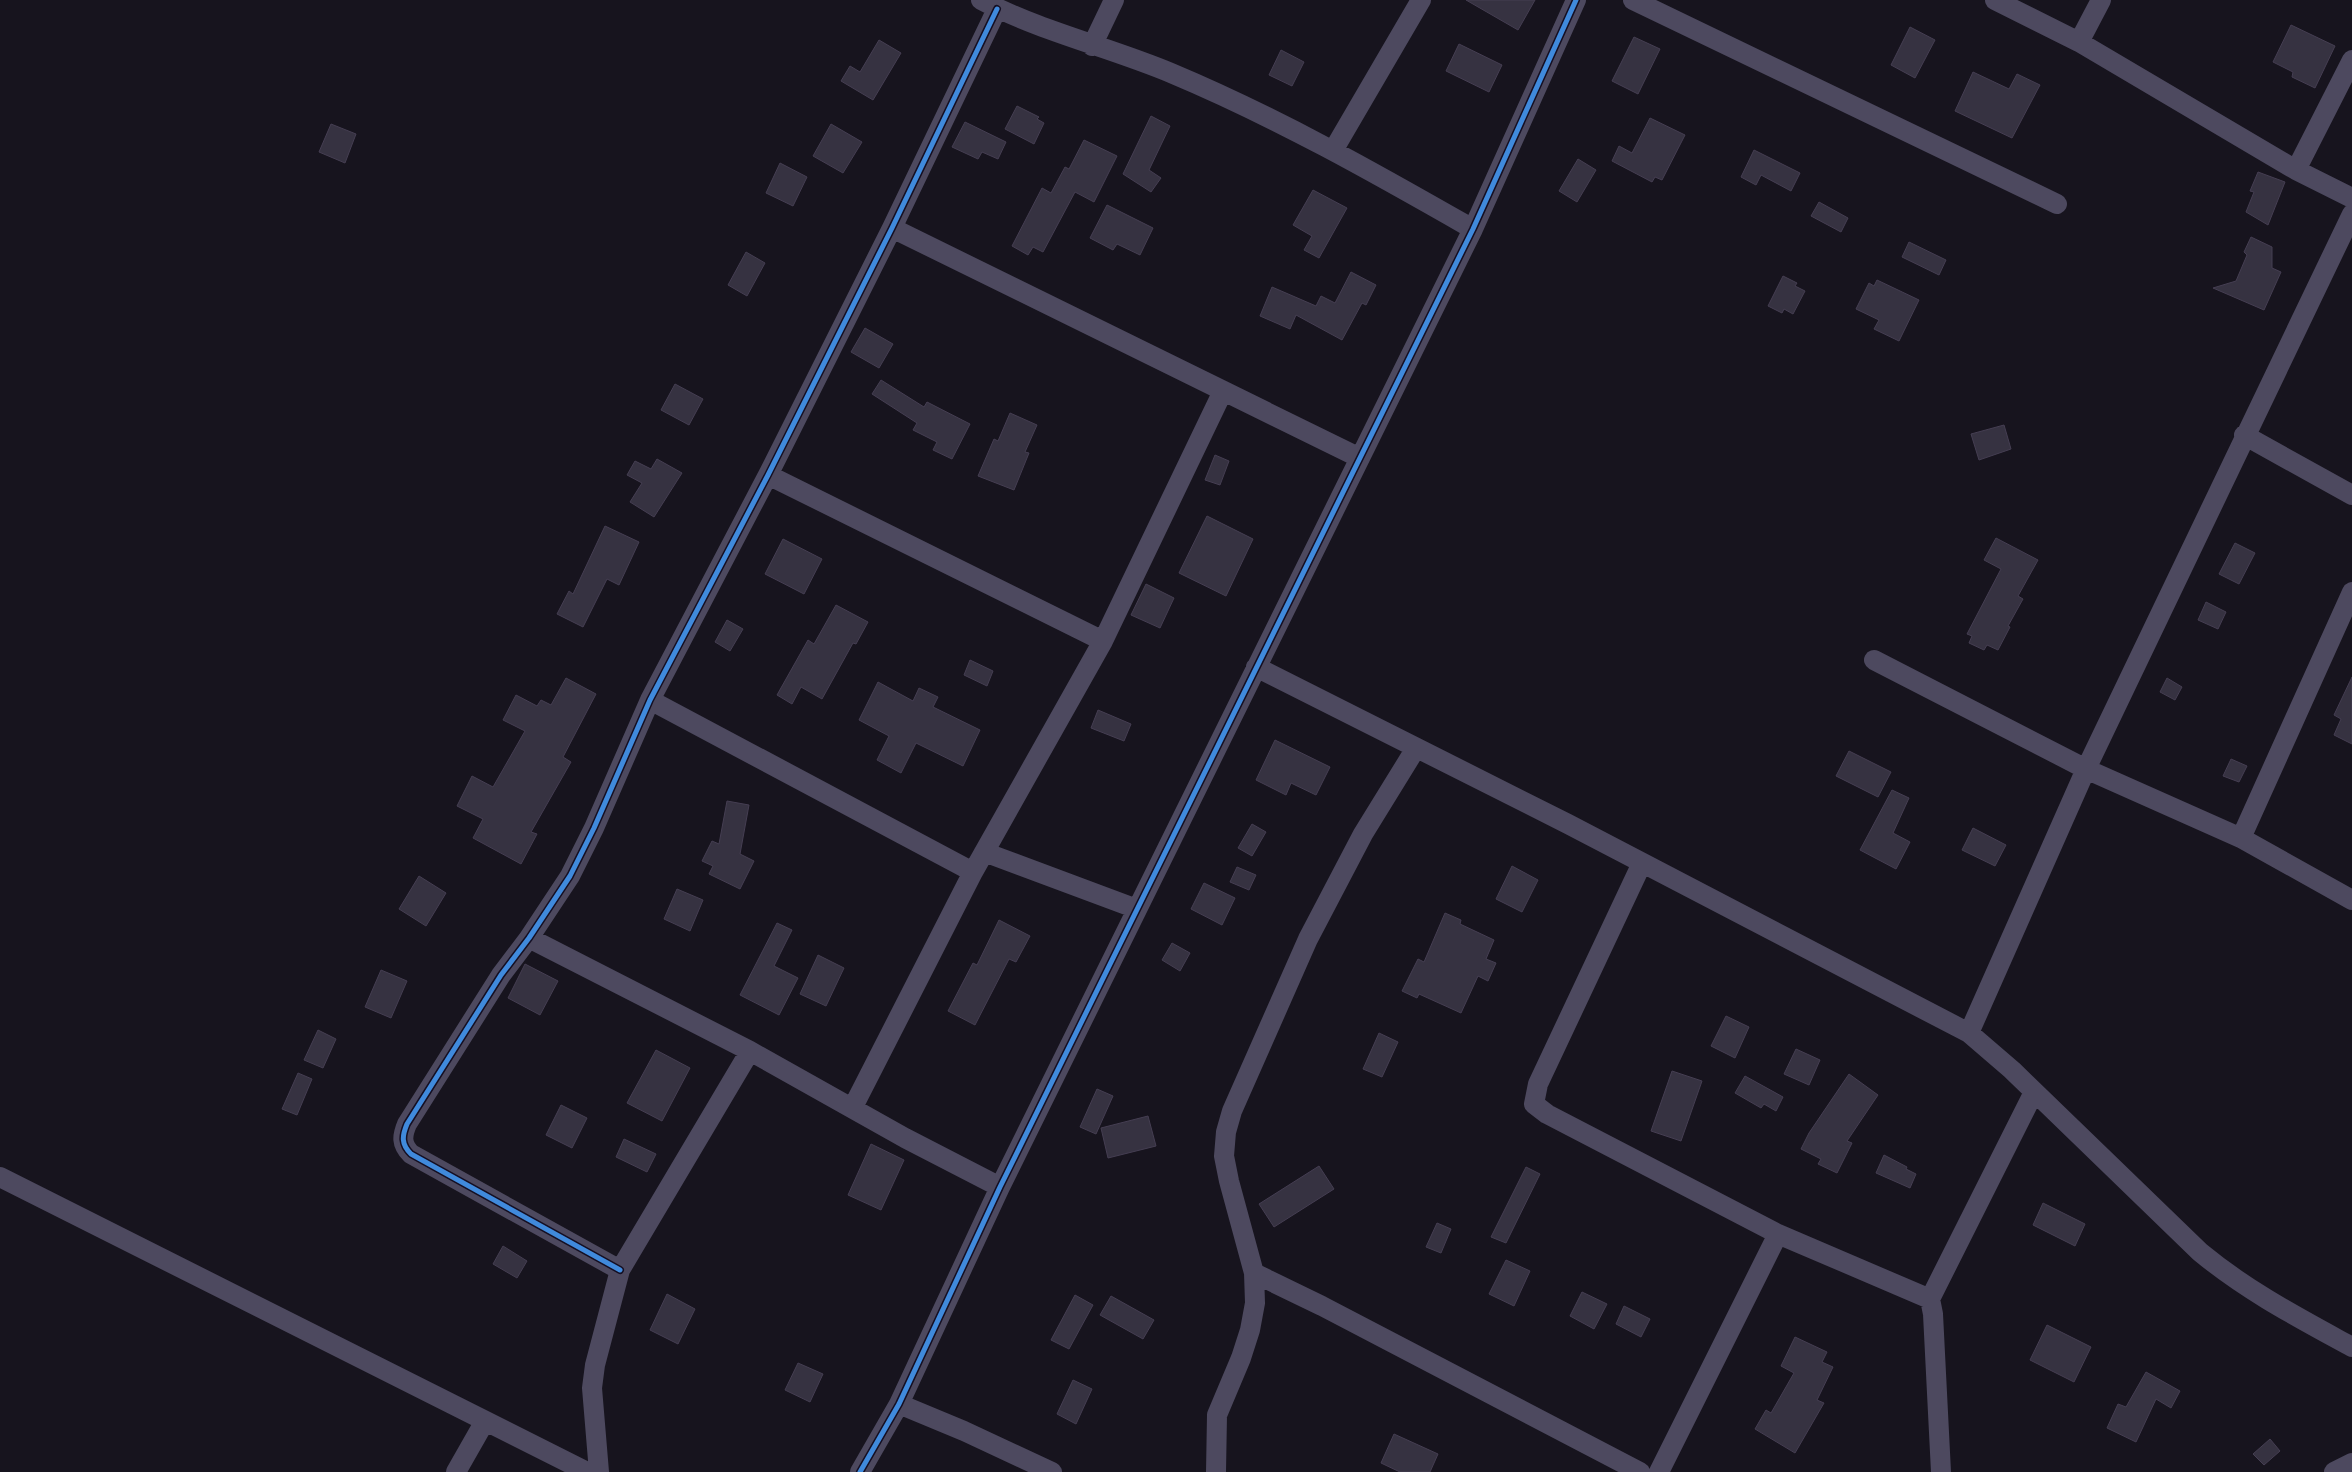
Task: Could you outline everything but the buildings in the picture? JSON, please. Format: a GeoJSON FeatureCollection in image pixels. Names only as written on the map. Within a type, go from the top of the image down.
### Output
{"type":"FeatureCollection","features":[{"type":"Feature","properties":{"kind":"street"},"geometry":{"type":"LineString","coordinates":[[1092,46],[1114,0]]}},
{"type":"Feature","properties":{"kind":"street"},"geometry":{"type":"LineString","coordinates":[[1334,150],[1421,0]]}},
{"type":"Feature","properties":{"kind":"street"},"geometry":{"type":"LineString","coordinates":[[860,1472],[899,1404],[1000,1186],[1473,229],[1576,0]]}},
{"type":"Feature","properties":{"kind":"street"},"geometry":{"type":"LineString","coordinates":[[1633,0],[2057,204]]}},
{"type":"Feature","properties":{"kind":"street"},"geometry":{"type":"LineString","coordinates":[[1995,0],[2079,42],[2296,170],[2352,198]]}},
{"type":"Feature","properties":{"kind":"street"},"geometry":{"type":"LineString","coordinates":[[2079,42],[2101,0]]}},
{"type":"Feature","properties":{"kind":"street"},"geometry":{"type":"LineString","coordinates":[[620,1270],[411,1154],[403,1142],[407,1124],[501,975],[529,938],[570,876],[580,857],[650,700],[768,475],[892,228],[989,4],[1092,46],[1169,72],[1334,150],[1473,229]]}},
{"type":"Feature","properties":{"kind":"street"},"geometry":{"type":"LineString","coordinates":[[2296,170],[2352,60]]}},
{"type":"Feature","properties":{"kind":"street"},"geometry":{"type":"LineString","coordinates":[[1969,1033],[2086,769],[2352,214]]}},
{"type":"Feature","properties":{"kind":"street"},"geometry":{"type":"LineString","coordinates":[[892,228],[1360,458]]}},
{"type":"Feature","properties":{"kind":"street"},"geometry":{"type":"LineString","coordinates":[[853,1107],[972,872],[1103,641],[1223,391]]}},
{"type":"Feature","properties":{"kind":"street"},"geometry":{"type":"LineString","coordinates":[[2244,436],[2352,495]]}},
{"type":"Feature","properties":{"kind":"street"},"geometry":{"type":"LineString","coordinates":[[768,475],[1103,641]]}},
{"type":"Feature","properties":{"kind":"street"},"geometry":{"type":"LineString","coordinates":[[2240,838],[2352,592]]}},
{"type":"Feature","properties":{"kind":"street"},"geometry":{"type":"LineString","coordinates":[[1874,660],[2086,769],[2240,838],[2352,900]]}},
{"type":"Feature","properties":{"kind":"street"},"geometry":{"type":"LineString","coordinates":[[1256,667],[1642,863],[1969,1033],[2034,1092],[2200,1252],[2228,1276],[2257,1295],[2352,1347]]}},
{"type":"Feature","properties":{"kind":"street"},"geometry":{"type":"LineString","coordinates":[[650,700],[972,872]]}},
{"type":"Feature","properties":{"kind":"street"},"geometry":{"type":"LineString","coordinates":[[1216,1472],[1218,1415],[1250,1330],[1255,1303],[1254,1273],[1224,1156],[1226,1132],[1232,1111],[1308,939],[1364,834],[1416,748]]}},
{"type":"Feature","properties":{"kind":"street"},"geometry":{"type":"LineString","coordinates":[[984,852],[1137,909]]}},
{"type":"Feature","properties":{"kind":"street"},"geometry":{"type":"LineString","coordinates":[[1642,863],[1538,1084],[1534,1104],[1547,1114],[1778,1234],[1930,1298]]}},
{"type":"Feature","properties":{"kind":"street"},"geometry":{"type":"LineString","coordinates":[[529,938],[750,1051],[906,1138],[1000,1186]]}},
{"type":"Feature","properties":{"kind":"street"},"geometry":{"type":"LineString","coordinates":[[599,1472],[592,1388],[595,1365],[620,1270],[750,1051]]}},
{"type":"Feature","properties":{"kind":"street"},"geometry":{"type":"LineString","coordinates":[[1941,1472],[1933,1314],[1930,1298],[2034,1092]]}},
{"type":"Feature","properties":{"kind":"street"},"geometry":{"type":"LineString","coordinates":[[0,1177],[587,1472]]}},
{"type":"Feature","properties":{"kind":"street"},"geometry":{"type":"LineString","coordinates":[[1659,1472],[1778,1234]]}},
{"type":"Feature","properties":{"kind":"street"},"geometry":{"type":"LineString","coordinates":[[1254,1273],[1322,1306],[1640,1472]]}},
{"type":"Feature","properties":{"kind":"street"},"geometry":{"type":"LineString","coordinates":[[899,1404],[1052,1472]]}},
{"type":"Feature","properties":{"kind":"street"},"geometry":{"type":"LineString","coordinates":[[456,1472],[485,1421]]}},
{"type":"Feature","properties":{"kind":"street"},"geometry":{"type":"LineString","coordinates":[[2334,1472],[2352,1463]]}},
{"type":"Feature","properties":{"kind":"cycle path"},"geometry":{"type":"LineString","coordinates":[[860,1472],[899,1404],[1000,1187],[1473,229],[1576,0]]}},
{"type":"Feature","properties":{"kind":"cycle path"},"geometry":{"type":"LineString","coordinates":[[620,1270],[411,1154],[403,1140],[404,1132],[407,1124],[501,975],[529,938],[570,876],[594,828],[650,700],[768,475],[892,228],[997,9]]}}]}
